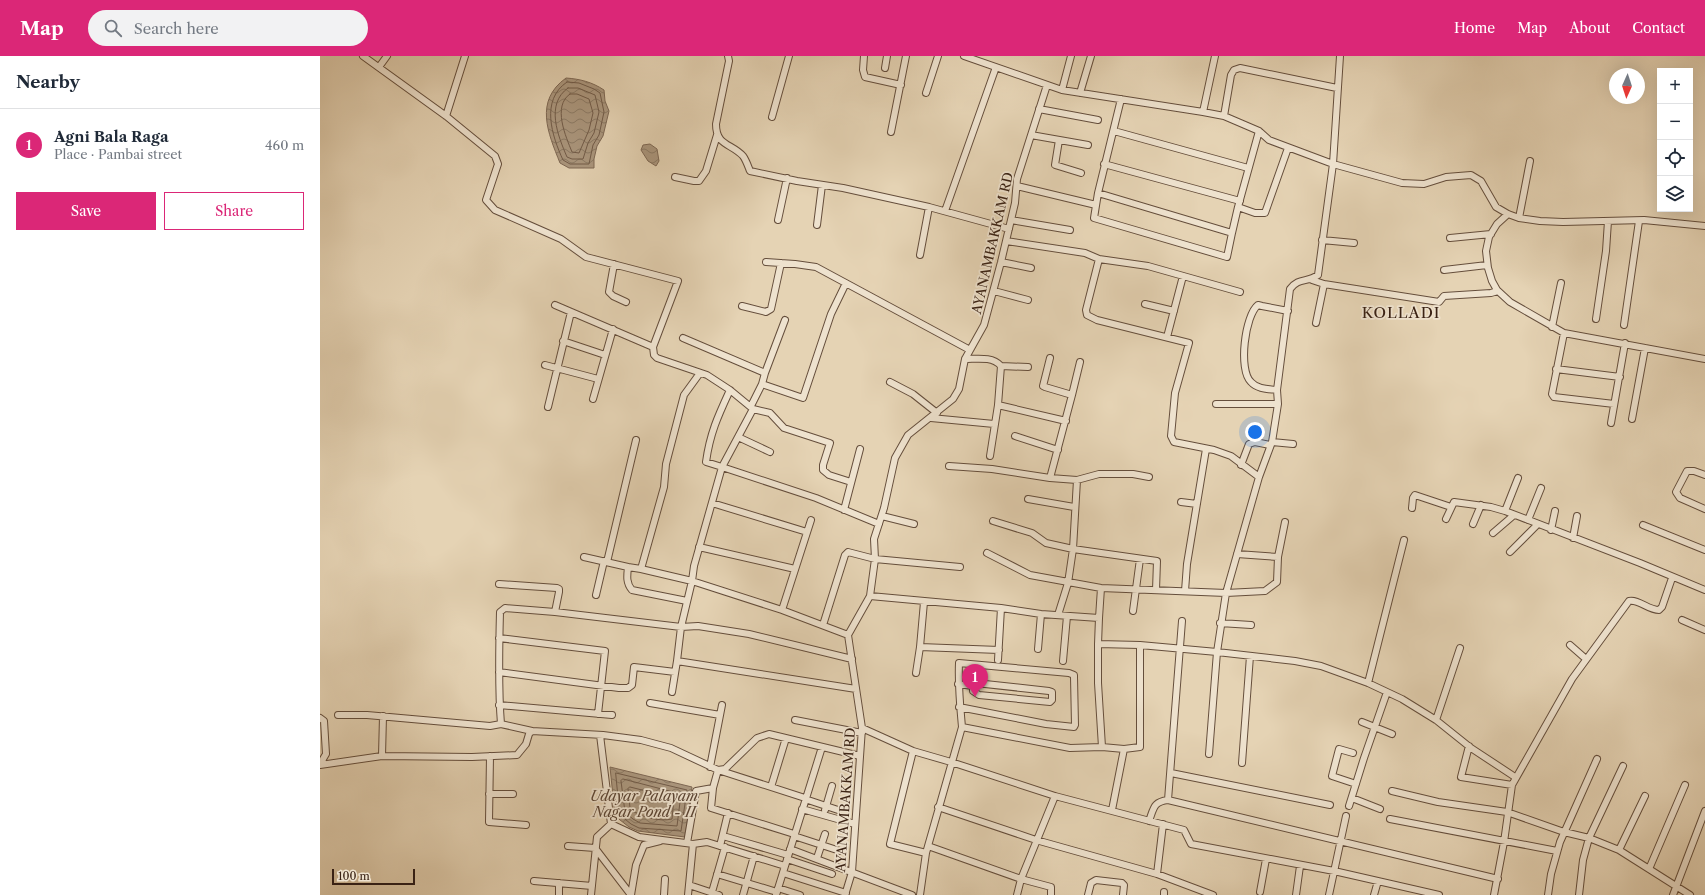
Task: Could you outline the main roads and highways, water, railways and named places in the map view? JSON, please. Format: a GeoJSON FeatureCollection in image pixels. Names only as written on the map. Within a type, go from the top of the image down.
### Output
{"type":"FeatureCollection","features":[{"type":"Feature","properties":{"kind":"water"},"geometry":{"type":"Polygon","coordinates":[[[566,78],[586,81],[604,90],[605,101],[609,111],[603,136],[597,146],[594,159],[594,168],[569,168],[560,163],[551,140],[546,118],[547,107],[550,97],[556,87],[566,78]]]}},
{"type":"Feature","properties":{"kind":"water"},"geometry":{"type":"Polygon","coordinates":[[[650,144],[657,149],[659,161],[656,166],[648,161],[641,150],[643,145],[650,144]]]}},
{"type":"Feature","properties":{"kind":"water","name":"Udayar Palayam Nagar Pond - II"},"geometry":{"type":"Polygon","coordinates":[[[610,767],[692,787],[685,837],[638,831],[629,827],[615,816],[610,767]]]}},
{"type":"Feature","properties":{"kind":"place","name":"Agni Bala Raga"},"geometry":{"type":"Point","coordinates":[975,697]}},
{"type":"Feature","properties":{"kind":"district","name":"KOLLADI"},"geometry":{"type":"Point","coordinates":[1401,313]}}]}
